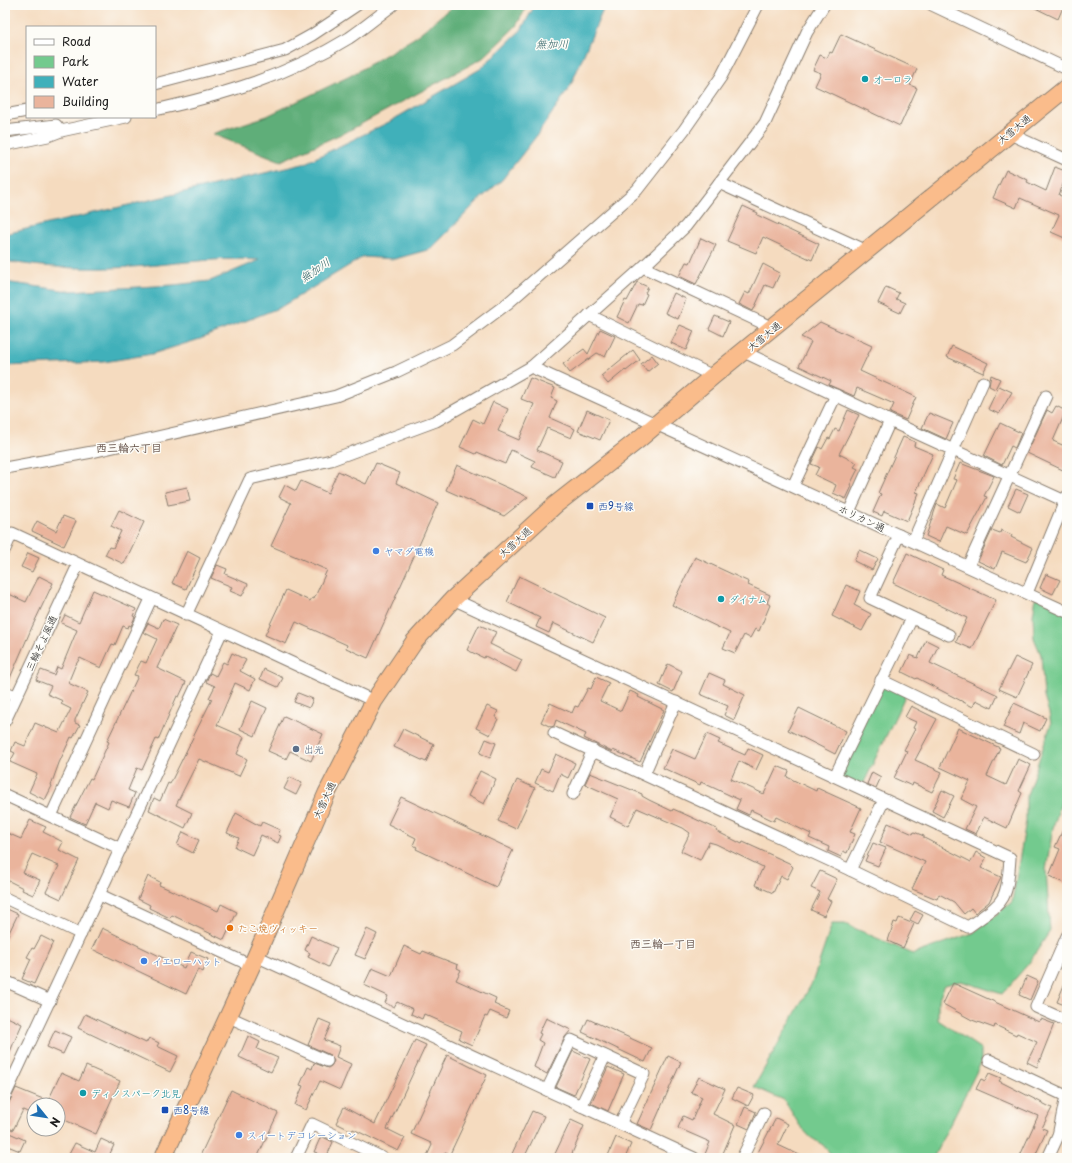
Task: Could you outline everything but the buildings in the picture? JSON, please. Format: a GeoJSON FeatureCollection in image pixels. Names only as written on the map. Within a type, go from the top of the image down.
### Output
{"type":"FeatureCollection","features":[{"type":"Feature","properties":{"kind":"highway","name":"大雪大通"},"geometry":{"type":"LineString","coordinates":[[164,1158],[229,1017],[327,793],[374,701],[414,642],[452,599],[556,505],[657,424],[713,376],[867,251],[1008,133],[1066,90]]}},
{"type":"Feature","properties":{"kind":"street"},"geometry":{"type":"LineString","coordinates":[[156,84],[286,50],[312,35],[357,5]]}},
{"type":"Feature","properties":{"kind":"street"},"geometry":{"type":"LineString","coordinates":[[156,110],[209,98],[279,74],[349,38],[393,5]]}},
{"type":"Feature","properties":{"kind":"street"},"geometry":{"type":"LineString","coordinates":[[5,468],[92,452],[336,396],[396,372],[452,345],[508,303],[637,190],[684,130],[721,77],[758,5]]}},
{"type":"Feature","properties":{"kind":"street"},"geometry":{"type":"LineString","coordinates":[[186,615],[250,479],[331,460],[436,421],[531,367],[643,267],[686,226],[765,123],[807,32],[824,5]]}},
{"type":"Feature","properties":{"kind":"street"},"geometry":{"type":"LineString","coordinates":[[932,5],[1067,70]]}},
{"type":"Feature","properties":{"kind":"street"},"geometry":{"type":"LineString","coordinates":[[5,116],[26,111]]}},
{"type":"Feature","properties":{"kind":"street"},"geometry":{"type":"LineString","coordinates":[[5,145],[121,118]]}},
{"type":"Feature","properties":{"kind":"street"},"geometry":{"type":"LineString","coordinates":[[5,130],[56,125],[61,131]]}},
{"type":"Feature","properties":{"kind":"street"},"geometry":{"type":"LineString","coordinates":[[1008,133],[1067,160]]}},
{"type":"Feature","properties":{"kind":"street"},"geometry":{"type":"LineString","coordinates":[[719,183],[867,251]]}},
{"type":"Feature","properties":{"kind":"street"},"geometry":{"type":"LineString","coordinates":[[643,267],[773,328]]}},
{"type":"Feature","properties":{"kind":"street"},"geometry":{"type":"LineString","coordinates":[[589,315],[713,376]]}},
{"type":"Feature","properties":{"kind":"street"},"geometry":{"type":"LineString","coordinates":[[744,352],[953,450],[1066,499],[1026,593]]}},
{"type":"Feature","properties":{"kind":"street"},"geometry":{"type":"LineString","coordinates":[[531,367],[657,424]]}},
{"type":"Feature","properties":{"kind":"street"},"geometry":{"type":"LineString","coordinates":[[912,541],[983,382]]}},
{"type":"Feature","properties":{"kind":"street"},"geometry":{"type":"LineString","coordinates":[[793,486],[836,395]]}},
{"type":"Feature","properties":{"kind":"street"},"geometry":{"type":"LineString","coordinates":[[968,566],[1046,396]]}},
{"type":"Feature","properties":{"kind":"street"},"geometry":{"type":"LineString","coordinates":[[849,512],[890,421]]}},
{"type":"Feature","properties":{"kind":"street","name":"ホリカン通"},"geometry":{"type":"LineString","coordinates":[[657,424],[1067,612]]}},
{"type":"Feature","properties":{"kind":"street"},"geometry":{"type":"LineString","coordinates":[[5,549],[12,533],[151,599],[374,701]]}},
{"type":"Feature","properties":{"kind":"street"},"geometry":{"type":"LineString","coordinates":[[899,535],[870,598],[949,635]]}},
{"type":"Feature","properties":{"kind":"street","name":"三輪そよ風通"},"geometry":{"type":"LineString","coordinates":[[5,721],[78,565]]}},
{"type":"Feature","properties":{"kind":"street"},"geometry":{"type":"LineString","coordinates":[[52,816],[151,599]]}},
{"type":"Feature","properties":{"kind":"street"},"geometry":{"type":"LineString","coordinates":[[452,599],[1010,858],[1008,888],[1001,904],[968,927],[850,870],[554,733]]}},
{"type":"Feature","properties":{"kind":"street"},"geometry":{"type":"LineString","coordinates":[[835,776],[912,618]]}},
{"type":"Feature","properties":{"kind":"street"},"geometry":{"type":"LineString","coordinates":[[5,1096],[222,631]]}},
{"type":"Feature","properties":{"kind":"street"},"geometry":{"type":"LineString","coordinates":[[881,680],[1034,754]]}},
{"type":"Feature","properties":{"kind":"street"},"geometry":{"type":"LineString","coordinates":[[5,692],[16,696]]}},
{"type":"Feature","properties":{"kind":"street"},"geometry":{"type":"LineString","coordinates":[[644,774],[676,702]]}},
{"type":"Feature","properties":{"kind":"street"},"geometry":{"type":"LineString","coordinates":[[573,794],[592,750]]}},
{"type":"Feature","properties":{"kind":"street"},"geometry":{"type":"LineString","coordinates":[[5,794],[121,849]]}},
{"type":"Feature","properties":{"kind":"street"},"geometry":{"type":"LineString","coordinates":[[850,870],[884,800]]}},
{"type":"Feature","properties":{"kind":"street"},"geometry":{"type":"LineString","coordinates":[[100,895],[548,1090],[694,1158]]}},
{"type":"Feature","properties":{"kind":"street"},"geometry":{"type":"LineString","coordinates":[[5,898],[81,934]]}},
{"type":"Feature","properties":{"kind":"street"},"geometry":{"type":"LineString","coordinates":[[1067,936],[1036,1007],[1067,1021]]}},
{"type":"Feature","properties":{"kind":"street"},"geometry":{"type":"LineString","coordinates":[[5,981],[50,1001]]}},
{"type":"Feature","properties":{"kind":"street"},"geometry":{"type":"LineString","coordinates":[[229,1017],[327,1061]]}},
{"type":"Feature","properties":{"kind":"street"},"geometry":{"type":"LineString","coordinates":[[548,1090],[571,1040],[644,1074],[620,1124]]}},
{"type":"Feature","properties":{"kind":"street"},"geometry":{"type":"LineString","coordinates":[[582,1106],[605,1056]]}},
{"type":"Feature","properties":{"kind":"street"},"geometry":{"type":"LineString","coordinates":[[989,1060],[1066,1096],[1058,1136],[1048,1158]]}},
{"type":"Feature","properties":{"kind":"street"},"geometry":{"type":"LineString","coordinates":[[742,1158],[764,1113]]}},
{"type":"Feature","properties":{"kind":"street"},"geometry":{"type":"LineString","coordinates":[[296,1158],[312,1124],[368,1155],[383,1158]]}},
{"type":"Feature","properties":{"kind":"green space"},"geometry":{"type":"Polygon","coordinates":[[[454,5],[528,5],[516,26],[483,58],[350,130],[281,161],[212,134],[267,116],[350,76],[414,38],[454,5]]]}},
{"type":"Feature","properties":{"kind":"green space"},"geometry":{"type":"Polygon","coordinates":[[[1036,597],[1067,612],[1067,784],[1053,828],[1046,870],[1050,931],[1029,963],[1002,994],[961,981],[945,985],[938,1000],[938,1020],[981,1049],[981,1063],[933,1158],[834,1158],[823,1145],[810,1137],[800,1126],[784,1100],[754,1087],[812,983],[832,924],[845,924],[913,954],[973,933],[1012,902],[1026,821],[1026,798],[1051,724],[1044,697],[1041,655],[1034,638],[1033,615],[1036,597]]]}},
{"type":"Feature","properties":{"kind":"green space"},"geometry":{"type":"Polygon","coordinates":[[[881,680],[907,692],[861,789],[835,776],[881,680]]]}},
{"type":"Feature","properties":{"kind":"water","name":"無加川"},"geometry":{"type":"Polygon","coordinates":[[[535,5],[579,5],[578,8],[581,5],[605,5],[570,87],[535,138],[502,180],[478,201],[431,249],[395,259],[363,257],[281,307],[200,339],[152,354],[104,362],[5,366],[5,282],[69,291],[173,285],[210,281],[260,260],[223,259],[111,268],[72,268],[30,265],[5,261],[5,234],[303,164],[389,122],[480,69],[521,30],[535,5]]]}},
{"type":"Feature","properties":{"kind":"place","name":"オーロラ"},"geometry":{"type":"Point","coordinates":[865,79]}},
{"type":"Feature","properties":{"kind":"place","name":"西9号線"},"geometry":{"type":"Point","coordinates":[590,506]}},
{"type":"Feature","properties":{"kind":"place","name":"ヤマダ電機"},"geometry":{"type":"Point","coordinates":[376,551]}},
{"type":"Feature","properties":{"kind":"place","name":"ダイナム"},"geometry":{"type":"Point","coordinates":[721,599]}},
{"type":"Feature","properties":{"kind":"place","name":"出光"},"geometry":{"type":"Point","coordinates":[296,749]}},
{"type":"Feature","properties":{"kind":"place","name":"たこ焼ヴィッキー"},"geometry":{"type":"Point","coordinates":[230,928]}},
{"type":"Feature","properties":{"kind":"place","name":"イエローハット"},"geometry":{"type":"Point","coordinates":[144,961]}},
{"type":"Feature","properties":{"kind":"place","name":"ディノスパーク北見"},"geometry":{"type":"Point","coordinates":[83,1093]}},
{"type":"Feature","properties":{"kind":"place","name":"西8号線"},"geometry":{"type":"Point","coordinates":[165,1110]}},
{"type":"Feature","properties":{"kind":"place","name":"スイートデコレーション"},"geometry":{"type":"Point","coordinates":[239,1135]}},
{"type":"Feature","properties":{"kind":"district","name":"西三輪六丁目"},"geometry":{"type":"Point","coordinates":[129,448]}},
{"type":"Feature","properties":{"kind":"district","name":"西三輪一丁目"},"geometry":{"type":"Point","coordinates":[663,944]}}]}
